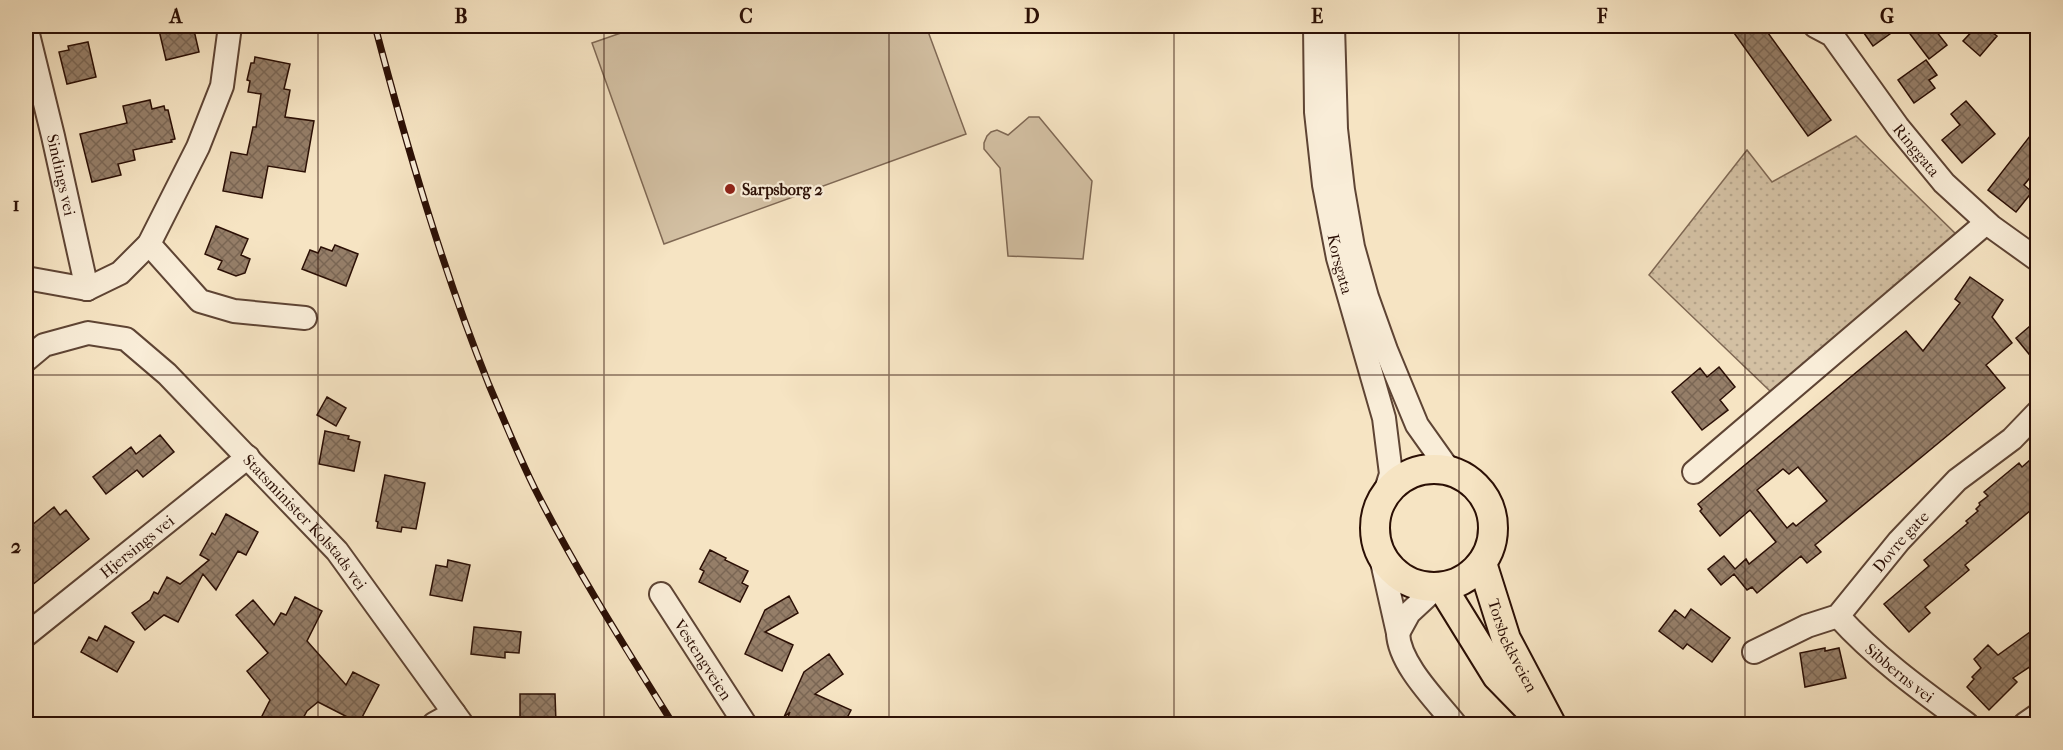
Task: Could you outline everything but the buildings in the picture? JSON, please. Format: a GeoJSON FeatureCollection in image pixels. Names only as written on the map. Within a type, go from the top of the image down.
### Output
{"type":"FeatureCollection","features":[{"type":"Feature","properties":{"kind":"main road"},"geometry":{"type":"LineString","coordinates":[[1430,468],[1449,470],[1467,478],[1481,491],[1490,508],[1494,527],[1491,546],[1482,563],[1471,574],[1457,582],[1439,587],[1419,585],[1403,579],[1390,568],[1380,553],[1375,534],[1376,514],[1384,496],[1396,482],[1412,472],[1430,468]]}},
{"type":"Feature","properties":{"kind":"main road","name":"Torsbekkveien"},"geometry":{"type":"LineString","coordinates":[[1482,563],[1506,639],[1551,724]]}},
{"type":"Feature","properties":{"kind":"main road","name":"Torsbekkveien"},"geometry":{"type":"LineString","coordinates":[[1439,587],[1497,676],[1544,724]]}},
{"type":"Feature","properties":{"kind":"street","name":"Sindings vei"},"geometry":{"type":"LineString","coordinates":[[26,26],[87,289]]}},
{"type":"Feature","properties":{"kind":"street"},"geometry":{"type":"LineString","coordinates":[[26,278],[87,289],[120,273],[149,244],[198,147],[222,86],[230,26]]}},
{"type":"Feature","properties":{"kind":"street","name":"Korsgata"},"geometry":{"type":"LineString","coordinates":[[1315,26],[1316,112],[1324,186],[1338,258],[1384,418],[1391,474],[1384,496]]}},
{"type":"Feature","properties":{"kind":"street","name":"Korsgata"},"geometry":{"type":"LineString","coordinates":[[1333,26],[1336,129],[1353,247],[1374,318],[1417,425],[1449,470]]}},
{"type":"Feature","properties":{"kind":"street","name":"Ringgata"},"geometry":{"type":"LineString","coordinates":[[1815,26],[1832,35],[1898,127],[1937,176],[1986,223],[2037,260]]}},
{"type":"Feature","properties":{"kind":"street"},"geometry":{"type":"LineString","coordinates":[[1694,472],[1986,223]]}},
{"type":"Feature","properties":{"kind":"street"},"geometry":{"type":"LineString","coordinates":[[149,244],[200,302],[234,311],[305,318]]}},
{"type":"Feature","properties":{"kind":"street","name":"Statsminister Kolstads vei"},"geometry":{"type":"LineString","coordinates":[[26,360],[44,345],[88,333],[126,339],[167,374],[337,551],[458,719]]}},
{"type":"Feature","properties":{"kind":"street","name":"Dovre gate"},"geometry":{"type":"LineString","coordinates":[[1838,616],[1899,541],[1957,480],[2012,439],[2037,412]]}},
{"type":"Feature","properties":{"kind":"street","name":"Hjersings vei"},"geometry":{"type":"LineString","coordinates":[[26,635],[248,457]]}},
{"type":"Feature","properties":{"kind":"street"},"geometry":{"type":"LineString","coordinates":[[1380,553],[1398,633],[1398,645],[1412,670],[1455,724]]}},
{"type":"Feature","properties":{"kind":"street"},"geometry":{"type":"LineString","coordinates":[[1398,633],[1409,613],[1439,587]]}},
{"type":"Feature","properties":{"kind":"street","name":"Vestengveien"},"geometry":{"type":"LineString","coordinates":[[661,594],[745,724]]}},
{"type":"Feature","properties":{"kind":"street"},"geometry":{"type":"LineString","coordinates":[[1754,652],[1807,626],[1838,616]]}},
{"type":"Feature","properties":{"kind":"street","name":"Sibberns vei"},"geometry":{"type":"LineString","coordinates":[[1838,616],[1856,636],[1905,678],[1967,724]]}},
{"type":"Feature","properties":{"kind":"street"},"geometry":{"type":"LineString","coordinates":[[2025,724],[2037,715]]}},
{"type":"Feature","properties":{"kind":"street"},"geometry":{"type":"LineString","coordinates":[[434,724],[458,719]]}},
{"type":"Feature","properties":{"kind":"shaded area","name":"Sarpsborg 2"},"geometry":{"type":"Polygon","coordinates":[[[641,26],[926,26],[966,134],[664,244],[592,43],[641,26]]]}},
{"type":"Feature","properties":{"kind":"shaded area"},"geometry":{"type":"Polygon","coordinates":[[[1029,117],[1039,117],[1092,181],[1083,259],[1008,256],[1000,168],[984,149],[984,143],[991,132],[997,130],[1008,135],[1029,117]]]}},
{"type":"Feature","properties":{"kind":"shaded area"},"geometry":{"type":"Polygon","coordinates":[[[1856,136],[1964,242],[1770,391],[1649,275],[1747,150],[1772,182],[1856,136]]]}},
{"type":"Feature","properties":{"kind":"railway"},"geometry":{"type":"LineString","coordinates":[[375,26],[441,252],[489,385],[535,489],[567,549],[673,724]]}},
{"type":"Feature","properties":{"kind":"place","name":"Sarpsborg 2"},"geometry":{"type":"Point","coordinates":[730,189]}}]}
